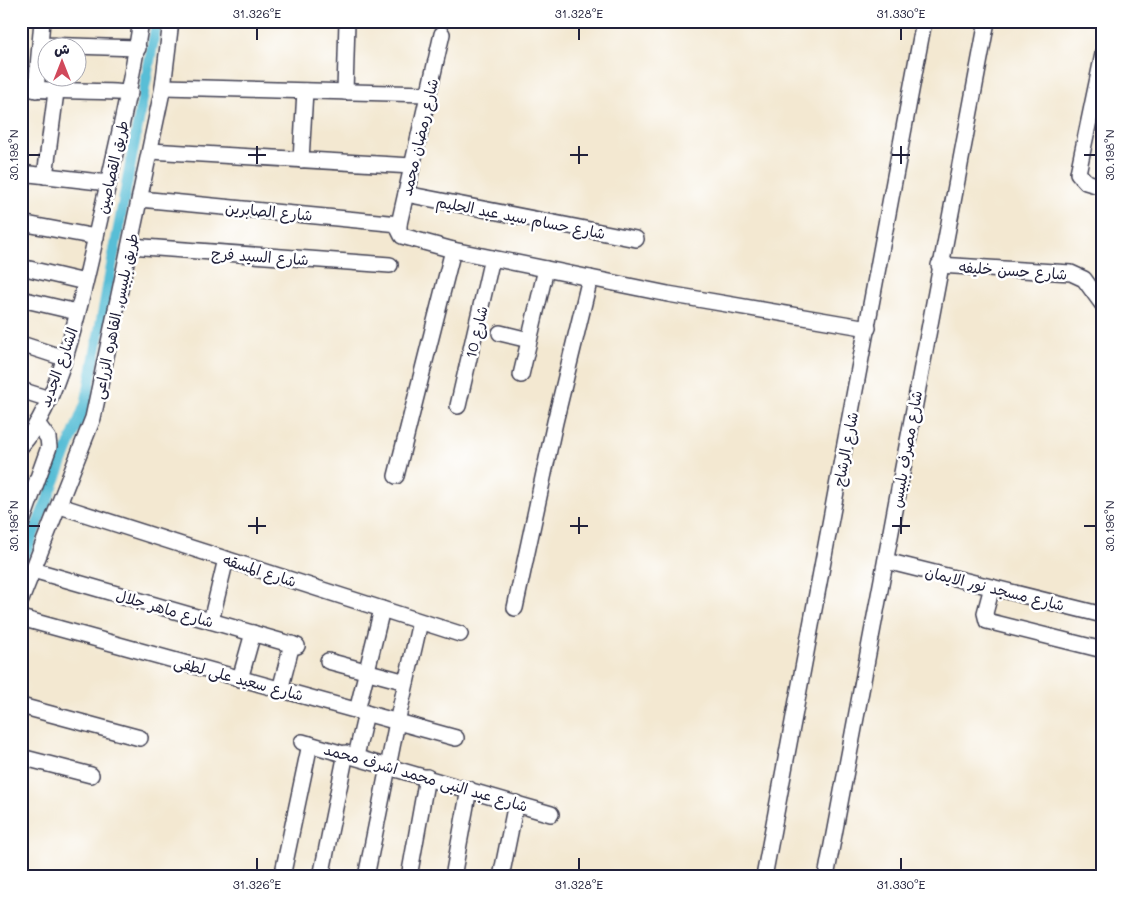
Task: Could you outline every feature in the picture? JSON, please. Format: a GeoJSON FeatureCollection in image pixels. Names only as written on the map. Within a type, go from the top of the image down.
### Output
{"type":"FeatureCollection","features":[{"type":"Feature","properties":{"kind":"street"},"geometry":{"type":"LineString","coordinates":[[41,38],[42,21]]}},
{"type":"Feature","properties":{"kind":"street","name":"طريق القصاصين"},"geometry":{"type":"LineString","coordinates":[[77,312],[130,93],[142,21]]}},
{"type":"Feature","properties":{"kind":"street","name":"طريق بلبيس, القاهره الزراعى"},"geometry":{"type":"LineString","coordinates":[[21,600],[60,506],[93,418],[163,87],[171,21]]}},
{"type":"Feature","properties":{"kind":"street"},"geometry":{"type":"LineString","coordinates":[[345,92],[346,21]]}},
{"type":"Feature","properties":{"kind":"street","name":"شارع الرشاح"},"geometry":{"type":"LineString","coordinates":[[764,877],[924,21]]}},
{"type":"Feature","properties":{"kind":"street","name":"شارع مصرف بلبيس"},"geometry":{"type":"LineString","coordinates":[[826,877],[886,562],[939,265],[987,21]]}},
{"type":"Feature","properties":{"kind":"street","name":"شارع رمضان محمد"},"geometry":{"type":"LineString","coordinates":[[402,231],[406,194],[442,34]]}},
{"type":"Feature","properties":{"kind":"street"},"geometry":{"type":"LineString","coordinates":[[88,46],[138,48]]}},
{"type":"Feature","properties":{"kind":"street"},"geometry":{"type":"LineString","coordinates":[[38,53],[29,89],[56,92],[92,90],[130,93]]}},
{"type":"Feature","properties":{"kind":"street"},"geometry":{"type":"LineString","coordinates":[[1103,54],[1078,173],[1086,182],[1103,187]]}},
{"type":"Feature","properties":{"kind":"street"},"geometry":{"type":"LineString","coordinates":[[163,87],[428,94]]}},
{"type":"Feature","properties":{"kind":"street"},"geometry":{"type":"LineString","coordinates":[[301,160],[305,91]]}},
{"type":"Feature","properties":{"kind":"street"},"geometry":{"type":"LineString","coordinates":[[44,176],[56,92]]}},
{"type":"Feature","properties":{"kind":"street"},"geometry":{"type":"LineString","coordinates":[[150,151],[412,166]]}},
{"type":"Feature","properties":{"kind":"street"},"geometry":{"type":"LineString","coordinates":[[21,173],[108,183]]}},
{"type":"Feature","properties":{"kind":"street","name":"شارع حسام سيد عبد الحليم"},"geometry":{"type":"LineString","coordinates":[[406,194],[636,239]]}},
{"type":"Feature","properties":{"kind":"street","name":"شارع الصابرين"},"geometry":{"type":"LineString","coordinates":[[140,199],[402,231],[453,250],[727,305],[868,328]]}},
{"type":"Feature","properties":{"kind":"street"},"geometry":{"type":"LineString","coordinates":[[21,223],[96,238]]}},
{"type":"Feature","properties":{"kind":"street","name":"شارع السيد فرج"},"geometry":{"type":"LineString","coordinates":[[130,246],[390,266]]}},
{"type":"Feature","properties":{"kind":"street"},"geometry":{"type":"LineString","coordinates":[[396,476],[453,250]]}},
{"type":"Feature","properties":{"kind":"street","name":"شارع 10"},"geometry":{"type":"LineString","coordinates":[[458,406],[492,258]]}},
{"type":"Feature","properties":{"kind":"street","name":"شارع حسن خليفه"},"geometry":{"type":"LineString","coordinates":[[939,265],[1071,273],[1084,279],[1102,298]]}},
{"type":"Feature","properties":{"kind":"street"},"geometry":{"type":"LineString","coordinates":[[21,267],[85,282]]}},
{"type":"Feature","properties":{"kind":"street"},"geometry":{"type":"LineString","coordinates":[[521,375],[546,269]]}},
{"type":"Feature","properties":{"kind":"street"},"geometry":{"type":"LineString","coordinates":[[515,608],[555,422],[590,278]]}},
{"type":"Feature","properties":{"kind":"street"},"geometry":{"type":"LineString","coordinates":[[21,299],[77,312]]}},
{"type":"Feature","properties":{"kind":"street","name":"الشارع الجديد"},"geometry":{"type":"LineString","coordinates":[[21,446],[37,423],[48,399],[64,358],[77,312]]}},
{"type":"Feature","properties":{"kind":"street"},"geometry":{"type":"LineString","coordinates":[[500,333],[529,340]]}},
{"type":"Feature","properties":{"kind":"street"},"geometry":{"type":"LineString","coordinates":[[21,344],[64,358]]}},
{"type":"Feature","properties":{"kind":"street"},"geometry":{"type":"LineString","coordinates":[[21,390],[48,399]]}},
{"type":"Feature","properties":{"kind":"street"},"geometry":{"type":"LineString","coordinates":[[21,525],[49,447],[48,438],[37,423]]}},
{"type":"Feature","properties":{"kind":"street","name":"شارع المسقه"},"geometry":{"type":"LineString","coordinates":[[60,506],[460,634]]}},
{"type":"Feature","properties":{"kind":"street"},"geometry":{"type":"LineString","coordinates":[[211,621],[226,559]]}},
{"type":"Feature","properties":{"kind":"street","name":"شارع مسجد نور الايمان"},"geometry":{"type":"LineString","coordinates":[[886,562],[1103,615]]}},
{"type":"Feature","properties":{"kind":"street","name":"شارع ماهر جلال"},"geometry":{"type":"LineString","coordinates":[[33,570],[294,645],[280,690]]}},
{"type":"Feature","properties":{"kind":"street"},"geometry":{"type":"LineString","coordinates":[[992,587],[985,613],[987,621],[1103,650]]}},
{"type":"Feature","properties":{"kind":"street"},"geometry":{"type":"LineString","coordinates":[[321,877],[362,712],[367,671],[382,609]]}},
{"type":"Feature","properties":{"kind":"street","name":"شارع سعيد على لطفى"},"geometry":{"type":"LineString","coordinates":[[21,618],[456,738]]}},
{"type":"Feature","properties":{"kind":"street"},"geometry":{"type":"LineString","coordinates":[[366,877],[397,722],[420,622]]}},
{"type":"Feature","properties":{"kind":"street"},"geometry":{"type":"LineString","coordinates":[[240,679],[253,633]]}},
{"type":"Feature","properties":{"kind":"street"},"geometry":{"type":"LineString","coordinates":[[328,661],[406,682]]}},
{"type":"Feature","properties":{"kind":"street"},"geometry":{"type":"LineString","coordinates":[[21,706],[140,738]]}},
{"type":"Feature","properties":{"kind":"street","name":"شارع عبد النبى محمد اشرف محمد"},"geometry":{"type":"LineString","coordinates":[[282,877],[306,743],[351,754],[551,814]]}},
{"type":"Feature","properties":{"kind":"street"},"geometry":{"type":"LineString","coordinates":[[21,757],[91,775]]}},
{"type":"Feature","properties":{"kind":"street"},"geometry":{"type":"LineString","coordinates":[[409,877],[427,777]]}},
{"type":"Feature","properties":{"kind":"street"},"geometry":{"type":"LineString","coordinates":[[453,877],[469,790]]}},
{"type":"Feature","properties":{"kind":"street"},"geometry":{"type":"LineString","coordinates":[[501,877],[516,803]]}},
{"type":"Feature","properties":{"kind":"waterway"},"geometry":{"type":"LineString","coordinates":[[21,565],[86,403],[157,21]]}}]}
